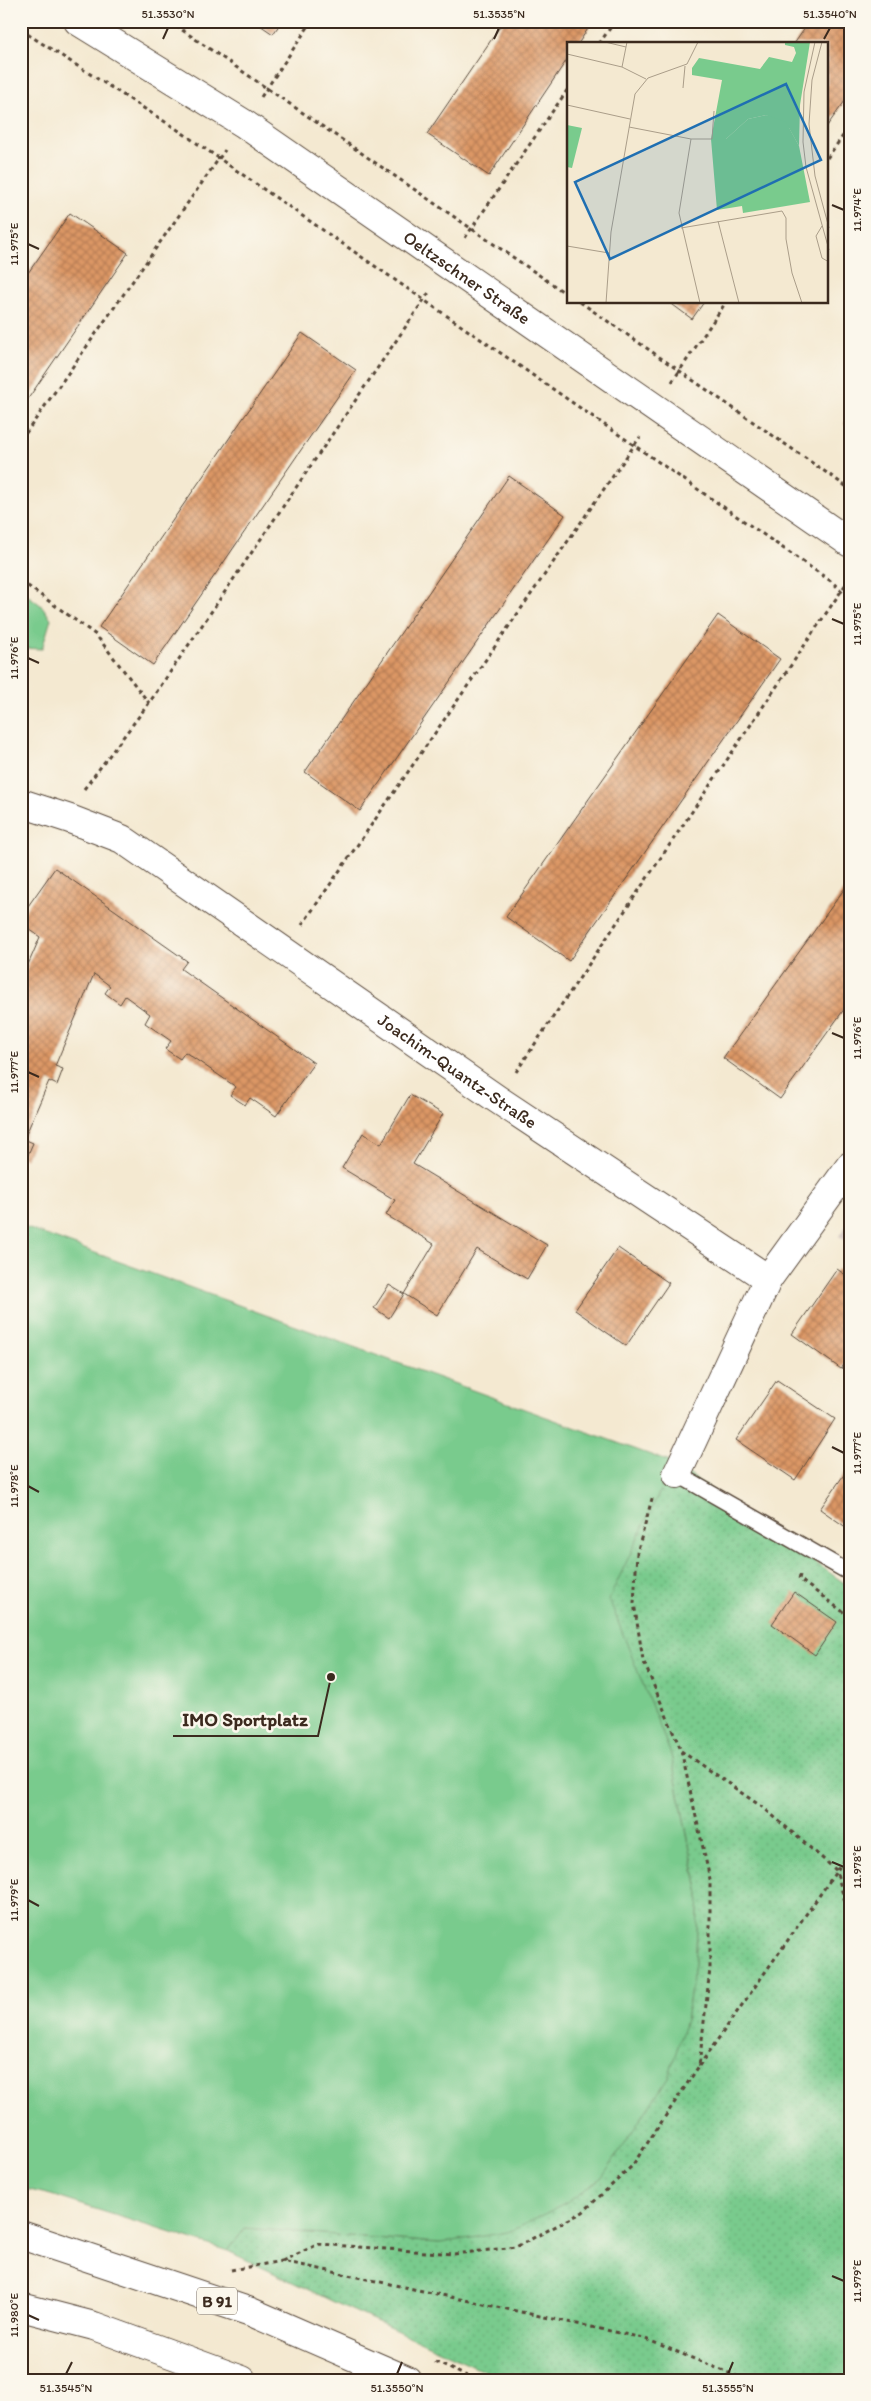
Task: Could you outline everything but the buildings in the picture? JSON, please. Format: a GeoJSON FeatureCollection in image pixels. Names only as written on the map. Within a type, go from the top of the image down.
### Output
{"type":"FeatureCollection","features":[{"type":"Feature","properties":{"kind":"street","name":"Oeltzschner Straße"},"geometry":{"type":"LineString","coordinates":[[78,21],[244,122],[447,265],[657,408],[850,543]]}},
{"type":"Feature","properties":{"kind":"street","name":"Joachim-Quantz-Straße"},"geometry":{"type":"LineString","coordinates":[[21,803],[122,839],[497,1099],[768,1279]]}},
{"type":"Feature","properties":{"kind":"street"},"geometry":{"type":"LineString","coordinates":[[677,1474],[768,1279],[850,1166]]}},
{"type":"Feature","properties":{"kind":"street","name":"B 91"},"geometry":{"type":"LineString","coordinates":[[21,2235],[251,2312],[407,2380]]}},
{"type":"Feature","properties":{"kind":"street"},"geometry":{"type":"LineString","coordinates":[[21,2307],[94,2326],[242,2380]]}},
{"type":"Feature","properties":{"kind":"lane"},"geometry":{"type":"LineString","coordinates":[[677,1474],[850,1573]]}},
{"type":"Feature","properties":{"kind":"path"},"geometry":{"type":"LineString","coordinates":[[169,21],[567,294]]}},
{"type":"Feature","properties":{"kind":"path"},"geometry":{"type":"LineString","coordinates":[[21,440],[219,159],[312,21]]}},
{"type":"Feature","properties":{"kind":"path"},"geometry":{"type":"LineString","coordinates":[[601,42],[615,21]]}},
{"type":"Feature","properties":{"kind":"path"},"geometry":{"type":"LineString","coordinates":[[21,30],[178,130],[635,446],[850,598]]}},
{"type":"Feature","properties":{"kind":"path"},"geometry":{"type":"LineString","coordinates":[[70,819],[82,791],[149,703],[567,89]]}},
{"type":"Feature","properties":{"kind":"path"},"geometry":{"type":"LineString","coordinates":[[828,157],[850,126]]}},
{"type":"Feature","properties":{"kind":"path"},"geometry":{"type":"LineString","coordinates":[[583,304],[850,489]]}},
{"type":"Feature","properties":{"kind":"path"},"geometry":{"type":"LineString","coordinates":[[283,952],[635,446],[679,371],[725,304]]}},
{"type":"Feature","properties":{"kind":"path"},"geometry":{"type":"LineString","coordinates":[[497,1099],[850,578]]}},
{"type":"Feature","properties":{"kind":"path"},"geometry":{"type":"LineString","coordinates":[[21,581],[96,636],[149,703]]}},
{"type":"Feature","properties":{"kind":"path"},"geometry":{"type":"LineString","coordinates":[[677,1474],[660,1469],[637,1553],[634,1603],[643,1660],[681,1750],[710,1879],[710,1969],[698,2066]]}},
{"type":"Feature","properties":{"kind":"path"},"geometry":{"type":"LineString","coordinates":[[681,1750],[765,1809],[836,1870],[850,1919]]}},
{"type":"Feature","properties":{"kind":"path"},"geometry":{"type":"LineString","coordinates":[[225,2271],[282,2261],[319,2244],[454,2254],[516,2247],[583,2212],[632,2166],[698,2066],[850,1852]]}},
{"type":"Feature","properties":{"kind":"path"},"geometry":{"type":"LineString","coordinates":[[282,2261],[643,2338],[746,2380]]}},
{"type":"Feature","properties":{"kind":"shaded area"},"geometry":{"type":"Polygon","coordinates":[[[850,1221],[850,1243],[839,1236],[850,1221]]]}},
{"type":"Feature","properties":{"kind":"green space"},"geometry":{"type":"Polygon","coordinates":[[[21,590],[42,606],[51,619],[42,649],[21,648],[21,590]]]}},
{"type":"Feature","properties":{"kind":"green space"},"geometry":{"type":"Polygon","coordinates":[[[21,1226],[673,1463],[609,1599],[671,1755],[699,1895],[695,1963],[686,2020],[668,2078],[602,2177],[564,2205],[508,2232],[440,2243],[245,2228],[228,2251],[51,2195],[21,2188],[21,1226]]]}},
{"type":"Feature","properties":{"kind":"green space"},"geometry":{"type":"Polygon","coordinates":[[[673,1463],[850,1587],[850,2380],[505,2380],[336,2303],[228,2251],[245,2228],[440,2243],[686,2020],[695,1963],[699,1895],[671,1755],[608,1599],[673,1463]]]}},
{"type":"Feature","properties":{"kind":"place","name":"IMO Sportplatz"},"geometry":{"type":"Point","coordinates":[331,1677]}}]}
